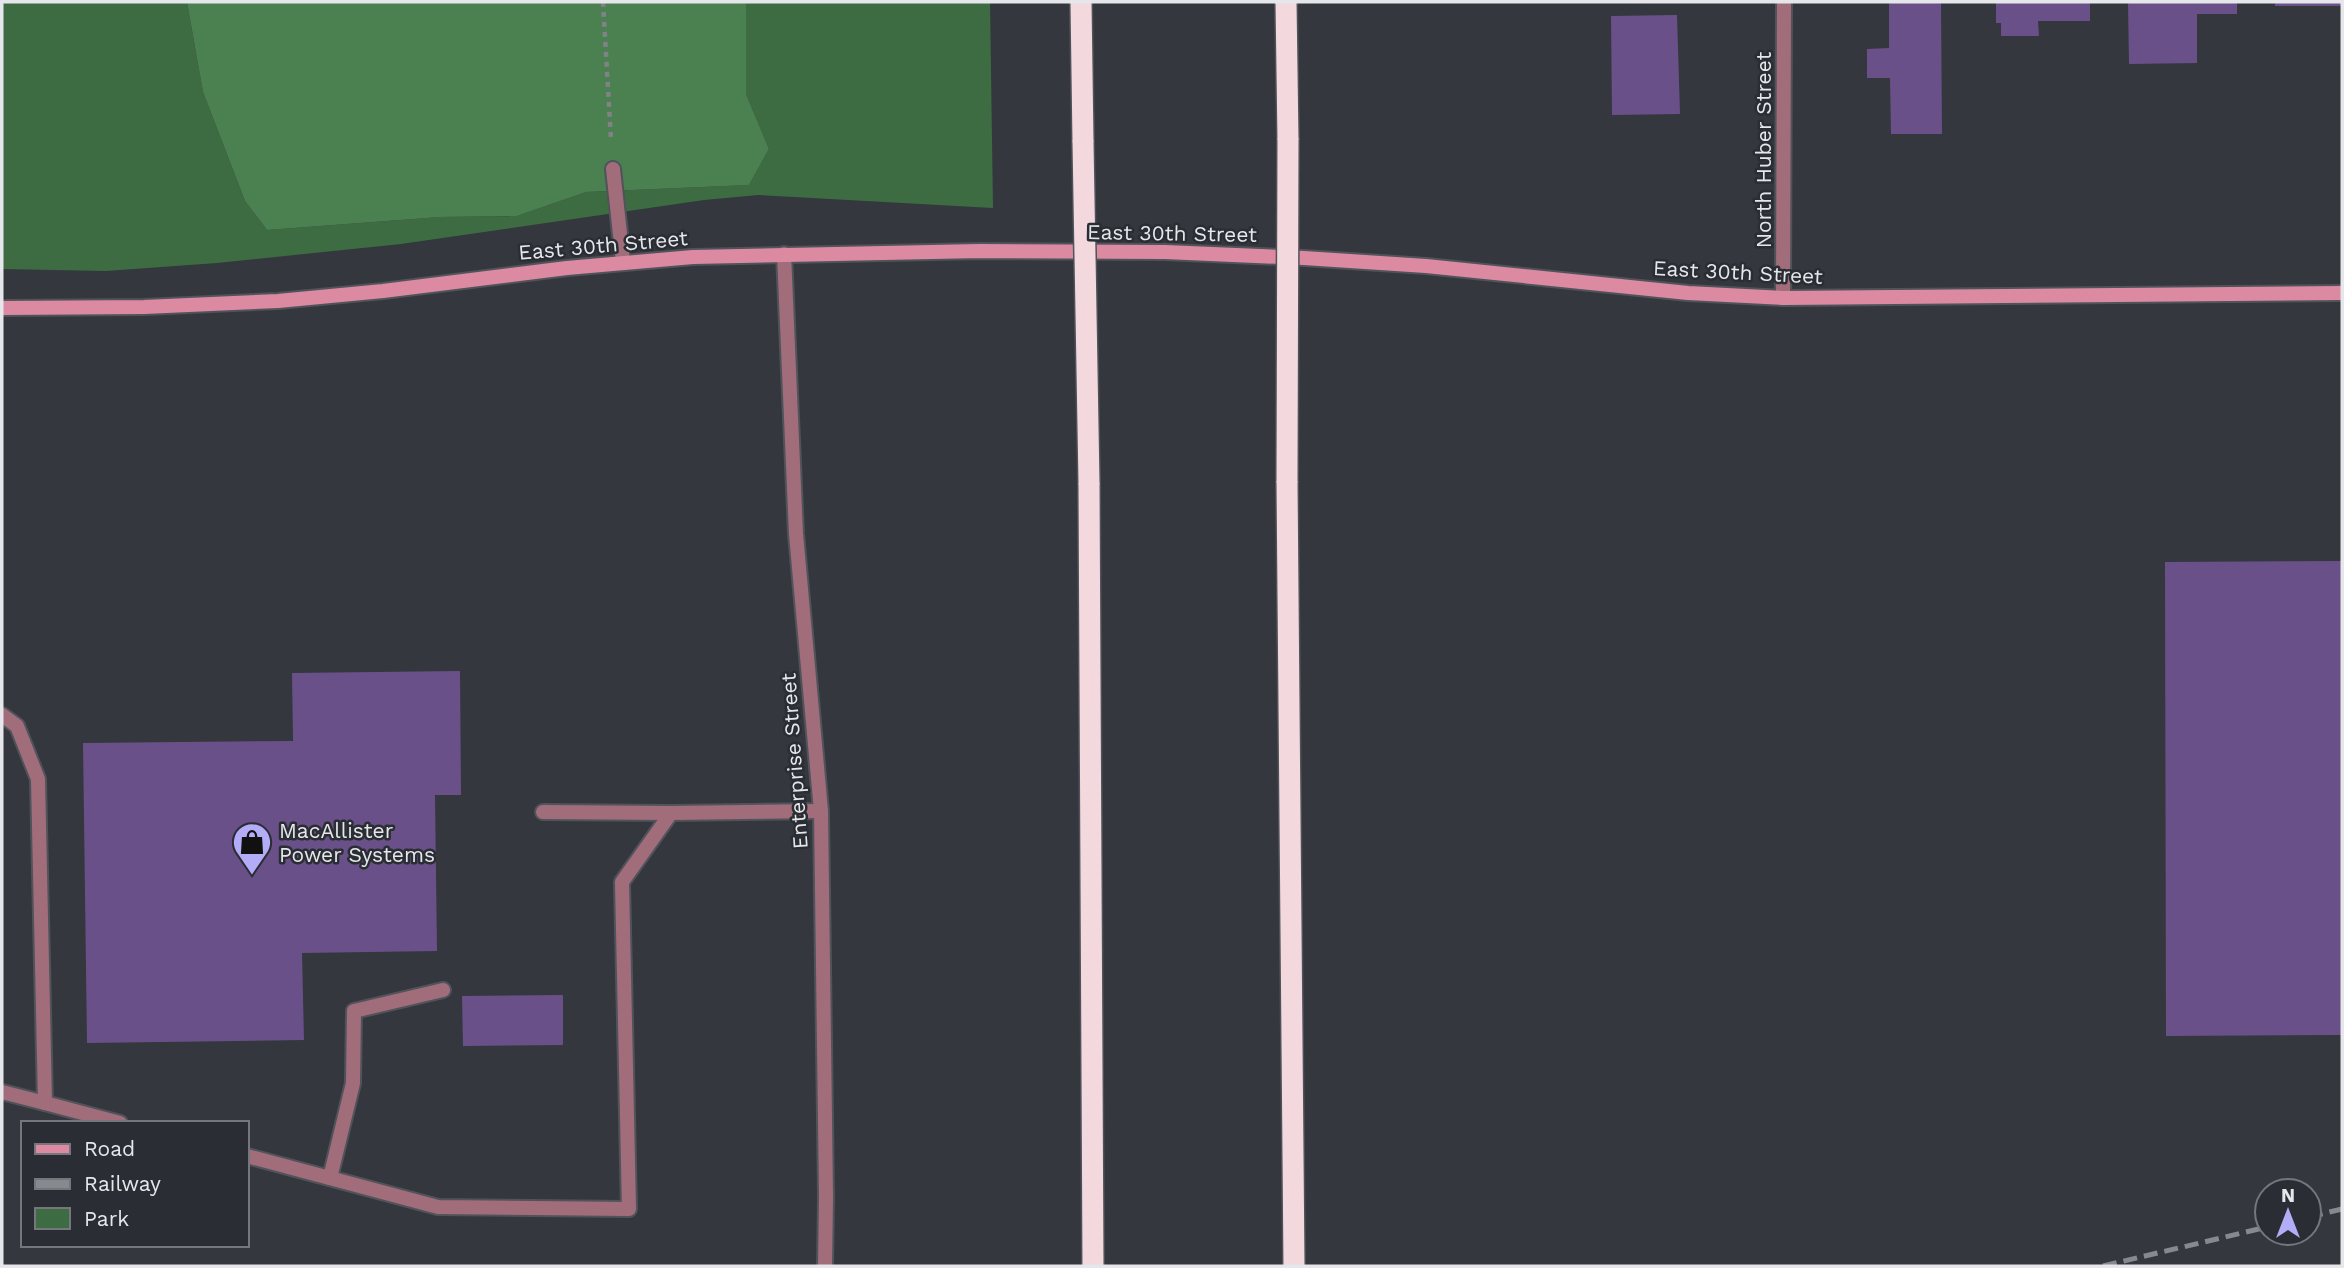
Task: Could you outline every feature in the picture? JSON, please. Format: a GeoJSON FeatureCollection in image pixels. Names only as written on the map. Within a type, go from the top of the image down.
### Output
{"type":"FeatureCollection","features":[{"type":"Feature","properties":{"kind":"highway"},"geometry":{"type":"LineString","coordinates":[[1081,2],[1089,483],[1093,1266]]}},
{"type":"Feature","properties":{"kind":"highway"},"geometry":{"type":"LineString","coordinates":[[1286,2],[1294,1266]]}},
{"type":"Feature","properties":{"kind":"main road","name":"East 30th Street"},"geometry":{"type":"LineString","coordinates":[[2,308],[144,307],[278,301],[623,262],[784,254],[980,251],[1165,251],[1426,266],[1688,293],[1783,298],[2342,293]]}},
{"type":"Feature","properties":{"kind":"street","name":"North Huber Street"},"geometry":{"type":"LineString","coordinates":[[1783,298],[1784,2]]}},
{"type":"Feature","properties":{"kind":"street"},"geometry":{"type":"LineString","coordinates":[[613,169],[623,262]]}},
{"type":"Feature","properties":{"kind":"street","name":"Enterprise Street"},"geometry":{"type":"LineString","coordinates":[[784,254],[796,534],[821,811],[825,1266]]}},
{"type":"Feature","properties":{"kind":"street"},"geometry":{"type":"LineString","coordinates":[[2,715],[18,726],[38,779],[45,1103]]}},
{"type":"Feature","properties":{"kind":"street"},"geometry":{"type":"LineString","coordinates":[[543,812],[821,811]]}},
{"type":"Feature","properties":{"kind":"street"},"geometry":{"type":"LineString","coordinates":[[248,1156],[438,1207],[629,1209],[622,882],[671,813]]}},
{"type":"Feature","properties":{"kind":"street"},"geometry":{"type":"LineString","coordinates":[[330,1178],[353,1083],[354,1011],[443,990]]}},
{"type":"Feature","properties":{"kind":"street"},"geometry":{"type":"LineString","coordinates":[[2,1092],[112,1121]]}},
{"type":"Feature","properties":{"kind":"path"},"geometry":{"type":"LineString","coordinates":[[603,2],[613,169]]}},
{"type":"Feature","properties":{"kind":"green space"},"geometry":{"type":"Polygon","coordinates":[[[2,2],[187,2],[203,92],[245,201],[267,230],[440,217],[517,216],[586,192],[749,185],[769,149],[746,94],[746,2],[990,2],[993,208],[758,195],[704,200],[401,244],[217,263],[106,271],[2,269],[2,2]]]}},
{"type":"Feature","properties":{"kind":"green space"},"geometry":{"type":"Polygon","coordinates":[[[187,2],[746,2],[746,94],[769,149],[749,185],[586,192],[517,216],[440,217],[267,230],[245,201],[203,92],[187,2]]]}},
{"type":"Feature","properties":{"kind":"building"},"geometry":{"type":"Polygon","coordinates":[[[1889,2],[1941,2],[1942,134],[1891,134],[1890,78],[1867,78],[1867,49],[1889,48],[1889,2]]]}},
{"type":"Feature","properties":{"kind":"building"},"geometry":{"type":"Polygon","coordinates":[[[1996,2],[2090,2],[2090,21],[2038,21],[2039,36],[2001,36],[2001,23],[1996,23],[1996,2]]]}},
{"type":"Feature","properties":{"kind":"building"},"geometry":{"type":"Polygon","coordinates":[[[2128,2],[2237,2],[2237,14],[2197,14],[2197,63],[2129,64],[2128,2]]]}},
{"type":"Feature","properties":{"kind":"building"},"geometry":{"type":"Polygon","coordinates":[[[2275,2],[2342,2],[2342,6],[2275,6],[2275,2]]]}},
{"type":"Feature","properties":{"kind":"building"},"geometry":{"type":"Polygon","coordinates":[[[1677,15],[1680,114],[1612,115],[1611,16],[1677,15]]]}},
{"type":"Feature","properties":{"kind":"building"},"geometry":{"type":"Polygon","coordinates":[[[2342,561],[2342,1035],[2166,1036],[2165,562],[2342,561]]]}},
{"type":"Feature","properties":{"kind":"building"},"geometry":{"type":"Polygon","coordinates":[[[460,671],[461,795],[435,795],[437,951],[302,953],[304,1040],[87,1043],[83,743],[293,741],[292,673],[460,671]]]}},
{"type":"Feature","properties":{"kind":"building"},"geometry":{"type":"Polygon","coordinates":[[[563,995],[563,1045],[463,1046],[462,996],[563,995]]]}},
{"type":"Feature","properties":{"kind":"railway"},"geometry":{"type":"LineString","coordinates":[[2323,1214],[2342,1209]]}},
{"type":"Feature","properties":{"kind":"railway"},"geometry":{"type":"LineString","coordinates":[[2103,1266],[2253,1230]]}},
{"type":"Feature","properties":{"kind":"place","name":"MacAllister Power Systems"},"geometry":{"type":"Point","coordinates":[252,876]}}]}
